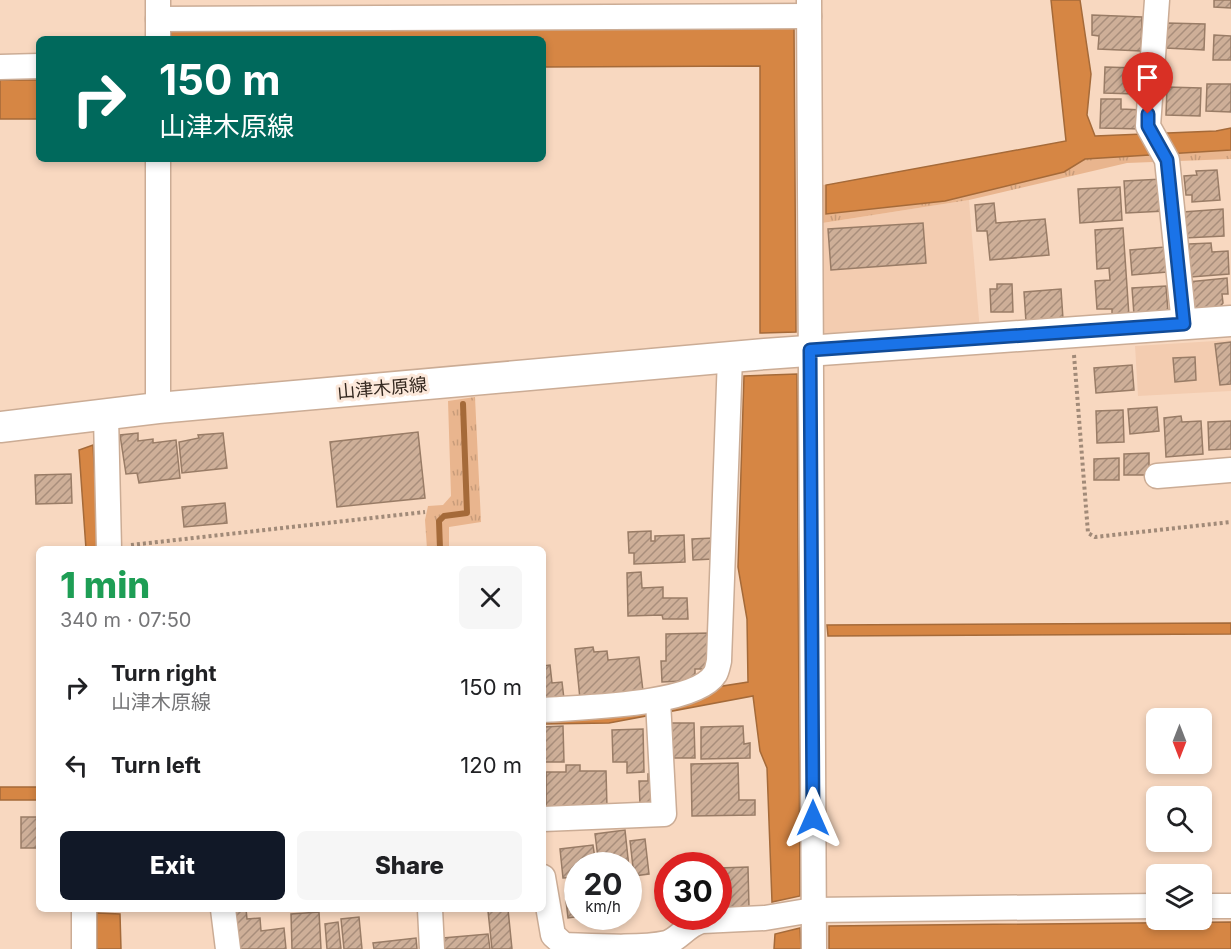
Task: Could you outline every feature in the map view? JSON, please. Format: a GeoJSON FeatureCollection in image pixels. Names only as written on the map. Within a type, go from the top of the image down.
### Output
{"type":"FeatureCollection","features":[{"type":"Feature","properties":{"kind":"street"},"geometry":{"type":"LineString","coordinates":[[1157,0],[1148,126],[1167,160],[1184,324]]}},
{"type":"Feature","properties":{"kind":"street"},"geometry":{"type":"LineString","coordinates":[[158,19],[809,8],[787,352],[814,949]]}},
{"type":"Feature","properties":{"kind":"street"},"geometry":{"type":"LineString","coordinates":[[0,67],[36,66]]}},
{"type":"Feature","properties":{"kind":"street"},"geometry":{"type":"LineString","coordinates":[[158,162],[158,408]]}},
{"type":"Feature","properties":{"kind":"street","name":"山津木原線"},"geometry":{"type":"LineString","coordinates":[[0,427],[158,408],[787,352],[1231,321]]}},
{"type":"Feature","properties":{"kind":"street"},"geometry":{"type":"LineString","coordinates":[[546,710],[659,711],[708,681],[716,673],[719,660],[730,357]]}},
{"type":"Feature","properties":{"kind":"street"},"geometry":{"type":"LineString","coordinates":[[106,416],[110,546]]}},
{"type":"Feature","properties":{"kind":"street"},"geometry":{"type":"LineString","coordinates":[[1157,476],[1231,470]]}},
{"type":"Feature","properties":{"kind":"street"},"geometry":{"type":"LineString","coordinates":[[546,819],[664,814],[659,711]]}},
{"type":"Feature","properties":{"kind":"street"},"geometry":{"type":"LineString","coordinates":[[546,893],[554,935],[564,945],[656,946],[670,942],[692,923],[765,918],[813,910],[1146,906]]}},
{"type":"Feature","properties":{"kind":"street"},"geometry":{"type":"LineString","coordinates":[[1212,906],[1231,906]]}},
{"type":"Feature","properties":{"kind":"street"},"geometry":{"type":"LineString","coordinates":[[84,912],[84,949]]}},
{"type":"Feature","properties":{"kind":"street"},"geometry":{"type":"LineString","coordinates":[[223,912],[228,949]]}},
{"type":"Feature","properties":{"kind":"street"},"geometry":{"type":"LineString","coordinates":[[430,912],[432,949]]}},
{"type":"Feature","properties":{"kind":"path"},"geometry":{"type":"LineString","coordinates":[[1082,331],[1074,349],[1088,533],[1095,537],[1231,522]]}},
{"type":"Feature","properties":{"kind":"path"},"geometry":{"type":"LineString","coordinates":[[128,546],[425,512]]}},
{"type":"Feature","properties":{"kind":"shaded area"},"geometry":{"type":"Polygon","coordinates":[[[1051,0],[1080,0],[1091,74],[1087,115],[1095,136],[1216,131],[1231,128],[1231,150],[1085,159],[1064,172],[945,201],[826,214],[826,185],[1066,141],[1051,0]]]}},
{"type":"Feature","properties":{"kind":"shaded area"},"geometry":{"type":"Polygon","coordinates":[[[794,27],[796,332],[760,333],[760,66],[546,67],[546,36],[171,36],[171,31],[794,27]]]}},
{"type":"Feature","properties":{"kind":"shaded area"},"geometry":{"type":"Polygon","coordinates":[[[0,80],[36,80],[36,119],[0,119],[0,80]]]}},
{"type":"Feature","properties":{"kind":"shaded area"},"geometry":{"type":"Polygon","coordinates":[[[969,200],[980,331],[816,337],[816,224],[969,200]]]}},
{"type":"Feature","properties":{"kind":"shaded area"},"geometry":{"type":"Polygon","coordinates":[[[1231,340],[1231,391],[1138,396],[1135,346],[1231,340]]]}},
{"type":"Feature","properties":{"kind":"shaded area"},"geometry":{"type":"Polygon","coordinates":[[[797,374],[800,896],[772,902],[767,768],[760,751],[753,696],[609,723],[546,724],[546,714],[748,682],[747,619],[738,567],[744,376],[797,374]]]}},
{"type":"Feature","properties":{"kind":"shaded area"},"geometry":{"type":"Polygon","coordinates":[[[93,445],[99,546],[86,546],[79,450],[93,445]]]}},
{"type":"Feature","properties":{"kind":"shaded area"},"geometry":{"type":"Polygon","coordinates":[[[1231,623],[1231,634],[828,636],[827,625],[1231,623]]]}},
{"type":"Feature","properties":{"kind":"shaded area"},"geometry":{"type":"Polygon","coordinates":[[[0,787],[36,787],[36,800],[0,800],[0,787]]]}},
{"type":"Feature","properties":{"kind":"shaded area"},"geometry":{"type":"Polygon","coordinates":[[[97,913],[120,914],[121,949],[97,949],[97,913]]]}},
{"type":"Feature","properties":{"kind":"shaded area"},"geometry":{"type":"Polygon","coordinates":[[[1212,922],[1231,922],[1231,949],[829,949],[829,926],[1146,923],[1146,930],[1212,930],[1212,922]]]}},
{"type":"Feature","properties":{"kind":"shaded area"},"geometry":{"type":"Polygon","coordinates":[[[800,928],[801,949],[774,949],[775,934],[800,928]]]}},
{"type":"Feature","properties":{"kind":"green space"},"geometry":{"type":"Polygon","coordinates":[[[1231,150],[1231,159],[1127,163],[969,200],[816,224],[817,184],[826,185],[826,214],[945,201],[1064,172],[1084,159],[1231,150]]]}},
{"type":"Feature","properties":{"kind":"green space"},"geometry":{"type":"Polygon","coordinates":[[[475,397],[481,522],[449,527],[449,546],[427,546],[425,520],[428,506],[443,505],[451,496],[448,401],[475,397]]]}},
{"type":"Feature","properties":{"kind":"building"},"geometry":{"type":"Polygon","coordinates":[[[1214,0],[1231,0],[1231,8],[1214,7],[1214,0]]]}},
{"type":"Feature","properties":{"kind":"building"},"geometry":{"type":"Polygon","coordinates":[[[1092,15],[1142,17],[1141,51],[1098,49],[1099,36],[1092,35],[1092,15]]]}},
{"type":"Feature","properties":{"kind":"building"},"geometry":{"type":"Polygon","coordinates":[[[1167,23],[1205,24],[1204,50],[1166,48],[1167,23]]]}},
{"type":"Feature","properties":{"kind":"building"},"geometry":{"type":"Polygon","coordinates":[[[1214,35],[1231,36],[1231,60],[1213,60],[1214,35]]]}},
{"type":"Feature","properties":{"kind":"building"},"geometry":{"type":"Polygon","coordinates":[[[1105,67],[1137,68],[1136,94],[1104,93],[1105,67]]]}},
{"type":"Feature","properties":{"kind":"building"},"geometry":{"type":"Polygon","coordinates":[[[1207,84],[1231,84],[1231,112],[1206,111],[1207,84]]]}},
{"type":"Feature","properties":{"kind":"building"},"geometry":{"type":"Polygon","coordinates":[[[1167,87],[1201,88],[1200,116],[1166,115],[1167,87]]]}},
{"type":"Feature","properties":{"kind":"building"},"geometry":{"type":"Polygon","coordinates":[[[1101,99],[1121,99],[1121,109],[1142,110],[1141,129],[1100,128],[1101,99]]]}},
{"type":"Feature","properties":{"kind":"building"},"geometry":{"type":"Polygon","coordinates":[[[1217,170],[1220,200],[1192,202],[1192,195],[1186,195],[1184,176],[1197,175],[1196,171],[1217,170]]]}},
{"type":"Feature","properties":{"kind":"building"},"geometry":{"type":"Polygon","coordinates":[[[1163,179],[1165,211],[1126,213],[1124,181],[1163,179]]]}},
{"type":"Feature","properties":{"kind":"building"},"geometry":{"type":"Polygon","coordinates":[[[1120,187],[1122,220],[1080,223],[1078,189],[1120,187]]]}},
{"type":"Feature","properties":{"kind":"building"},"geometry":{"type":"Polygon","coordinates":[[[994,203],[996,223],[1045,219],[1049,255],[990,260],[987,231],[977,231],[975,205],[994,203]]]}},
{"type":"Feature","properties":{"kind":"building"},"geometry":{"type":"Polygon","coordinates":[[[1223,209],[1224,236],[1185,238],[1183,212],[1223,209]]]}},
{"type":"Feature","properties":{"kind":"building"},"geometry":{"type":"Polygon","coordinates":[[[923,223],[926,263],[831,270],[828,229],[923,223]]]}},
{"type":"Feature","properties":{"kind":"building"},"geometry":{"type":"Polygon","coordinates":[[[1123,228],[1129,316],[1112,317],[1112,309],[1097,309],[1095,281],[1110,280],[1109,268],[1097,269],[1095,230],[1123,228]]]}},
{"type":"Feature","properties":{"kind":"building"},"geometry":{"type":"Polygon","coordinates":[[[1211,243],[1212,252],[1228,251],[1229,274],[1191,277],[1189,244],[1211,243]]]}},
{"type":"Feature","properties":{"kind":"building"},"geometry":{"type":"Polygon","coordinates":[[[1165,247],[1167,272],[1132,275],[1130,250],[1165,247]]]}},
{"type":"Feature","properties":{"kind":"building"},"geometry":{"type":"Polygon","coordinates":[[[1227,278],[1228,294],[1222,294],[1223,303],[1216,311],[1190,313],[1188,282],[1227,278]]]}},
{"type":"Feature","properties":{"kind":"building"},"geometry":{"type":"Polygon","coordinates":[[[997,284],[1012,284],[1013,312],[991,312],[990,289],[997,289],[997,284]]]}},
{"type":"Feature","properties":{"kind":"building"},"geometry":{"type":"Polygon","coordinates":[[[1166,286],[1168,312],[1134,315],[1132,288],[1166,286]]]}},
{"type":"Feature","properties":{"kind":"building"},"geometry":{"type":"Polygon","coordinates":[[[1061,289],[1063,319],[1026,322],[1024,292],[1061,289]]]}},
{"type":"Feature","properties":{"kind":"building"},"geometry":{"type":"Polygon","coordinates":[[[1231,342],[1231,384],[1220,385],[1215,344],[1231,342]]]}},
{"type":"Feature","properties":{"kind":"building"},"geometry":{"type":"Polygon","coordinates":[[[1195,357],[1196,380],[1175,382],[1173,358],[1195,357]]]}},
{"type":"Feature","properties":{"kind":"building"},"geometry":{"type":"Polygon","coordinates":[[[1132,365],[1134,390],[1096,393],[1094,368],[1132,365]]]}},
{"type":"Feature","properties":{"kind":"building"},"geometry":{"type":"Polygon","coordinates":[[[1157,407],[1159,431],[1130,434],[1128,409],[1157,407]]]}},
{"type":"Feature","properties":{"kind":"building"},"geometry":{"type":"Polygon","coordinates":[[[1123,410],[1124,442],[1097,443],[1096,411],[1123,410]]]}},
{"type":"Feature","properties":{"kind":"building"},"geometry":{"type":"Polygon","coordinates":[[[1181,416],[1182,422],[1201,421],[1203,454],[1166,457],[1164,418],[1181,416]]]}},
{"type":"Feature","properties":{"kind":"building"},"geometry":{"type":"Polygon","coordinates":[[[1231,421],[1231,449],[1209,450],[1208,422],[1231,421]]]}},
{"type":"Feature","properties":{"kind":"building"},"geometry":{"type":"Polygon","coordinates":[[[418,432],[425,498],[337,507],[330,442],[418,432]]]}},
{"type":"Feature","properties":{"kind":"building"},"geometry":{"type":"Polygon","coordinates":[[[138,433],[138,441],[153,439],[153,443],[176,440],[180,478],[139,483],[137,473],[126,474],[120,435],[138,433]]]}},
{"type":"Feature","properties":{"kind":"building"},"geometry":{"type":"Polygon","coordinates":[[[223,433],[227,468],[182,473],[179,442],[199,438],[198,435],[223,433]]]}},
{"type":"Feature","properties":{"kind":"building"},"geometry":{"type":"Polygon","coordinates":[[[1149,453],[1149,475],[1124,475],[1124,454],[1149,453]]]}},
{"type":"Feature","properties":{"kind":"building"},"geometry":{"type":"Polygon","coordinates":[[[1119,458],[1119,480],[1094,480],[1094,459],[1119,458]]]}},
{"type":"Feature","properties":{"kind":"building"},"geometry":{"type":"Polygon","coordinates":[[[71,474],[72,503],[36,504],[35,475],[71,474]]]}},
{"type":"Feature","properties":{"kind":"building"},"geometry":{"type":"Polygon","coordinates":[[[225,503],[227,523],[184,527],[182,507],[225,503]]]}},
{"type":"Feature","properties":{"kind":"building"},"geometry":{"type":"Polygon","coordinates":[[[651,531],[651,541],[655,541],[655,536],[684,535],[685,562],[634,564],[634,553],[629,553],[628,532],[651,531]]]}},
{"type":"Feature","properties":{"kind":"building"},"geometry":{"type":"Polygon","coordinates":[[[713,538],[713,559],[693,560],[692,539],[713,538]]]}},
{"type":"Feature","properties":{"kind":"building"},"geometry":{"type":"Polygon","coordinates":[[[641,572],[642,588],[663,587],[663,598],[687,598],[688,619],[663,619],[662,615],[628,616],[627,573],[641,572]]]}},
{"type":"Feature","properties":{"kind":"building"},"geometry":{"type":"Polygon","coordinates":[[[709,633],[710,669],[695,669],[695,676],[682,681],[662,682],[661,661],[666,661],[666,634],[709,633]]]}},
{"type":"Feature","properties":{"kind":"building"},"geometry":{"type":"Polygon","coordinates":[[[593,647],[594,652],[607,651],[608,660],[639,657],[643,691],[580,699],[575,649],[593,647]]]}},
{"type":"Feature","properties":{"kind":"building"},"geometry":{"type":"Polygon","coordinates":[[[550,665],[552,683],[562,682],[564,699],[546,701],[546,666],[550,665]]]}},
{"type":"Feature","properties":{"kind":"building"},"geometry":{"type":"Polygon","coordinates":[[[667,723],[694,723],[695,758],[668,758],[667,723]]]}},
{"type":"Feature","properties":{"kind":"building"},"geometry":{"type":"Polygon","coordinates":[[[563,726],[564,762],[546,762],[546,727],[563,726]]]}},
{"type":"Feature","properties":{"kind":"building"},"geometry":{"type":"Polygon","coordinates":[[[743,726],[744,744],[750,743],[750,758],[701,759],[701,727],[743,726]]]}},
{"type":"Feature","properties":{"kind":"building"},"geometry":{"type":"Polygon","coordinates":[[[643,729],[644,772],[627,773],[627,762],[613,762],[612,730],[643,729]]]}},
{"type":"Feature","properties":{"kind":"building"},"geometry":{"type":"Polygon","coordinates":[[[738,763],[739,800],[755,800],[755,815],[692,816],[691,764],[738,763]]]}},
{"type":"Feature","properties":{"kind":"building"},"geometry":{"type":"Polygon","coordinates":[[[566,765],[580,765],[580,771],[606,771],[607,807],[546,809],[546,772],[566,772],[566,765]]]}},
{"type":"Feature","properties":{"kind":"building"},"geometry":{"type":"Polygon","coordinates":[[[658,773],[658,804],[640,805],[639,781],[648,781],[648,774],[658,773]]]}},
{"type":"Feature","properties":{"kind":"building"},"geometry":{"type":"Polygon","coordinates":[[[21,817],[36,817],[36,848],[21,848],[21,817]]]}},
{"type":"Feature","properties":{"kind":"building"},"geometry":{"type":"Polygon","coordinates":[[[625,830],[627,852],[597,852],[595,834],[625,830]]]}},
{"type":"Feature","properties":{"kind":"building"},"geometry":{"type":"Polygon","coordinates":[[[645,839],[649,874],[642,875],[642,852],[631,852],[630,841],[645,839]]]}},
{"type":"Feature","properties":{"kind":"building"},"geometry":{"type":"Polygon","coordinates":[[[593,845],[594,852],[564,852],[563,878],[560,849],[593,845]]]}},
{"type":"Feature","properties":{"kind":"building"},"geometry":{"type":"Polygon","coordinates":[[[748,867],[749,908],[732,909],[732,868],[748,867]]]}},
{"type":"Feature","properties":{"kind":"building"},"geometry":{"type":"Polygon","coordinates":[[[231,912],[246,912],[247,919],[260,918],[261,931],[284,928],[286,949],[236,949],[231,912]]]}},
{"type":"Feature","properties":{"kind":"building"},"geometry":{"type":"Polygon","coordinates":[[[319,912],[321,949],[292,949],[291,914],[319,912]]]}},
{"type":"Feature","properties":{"kind":"building"},"geometry":{"type":"Polygon","coordinates":[[[488,912],[508,912],[512,949],[492,949],[488,912]]]}},
{"type":"Feature","properties":{"kind":"building"},"geometry":{"type":"Polygon","coordinates":[[[359,917],[362,949],[344,949],[341,919],[359,917]]]}},
{"type":"Feature","properties":{"kind":"building"},"geometry":{"type":"Polygon","coordinates":[[[338,922],[341,949],[327,949],[325,924],[338,922]]]}},
{"type":"Feature","properties":{"kind":"building"},"geometry":{"type":"Polygon","coordinates":[[[488,934],[490,949],[444,949],[443,938],[488,934]]]}},
{"type":"Feature","properties":{"kind":"building"},"geometry":{"type":"Polygon","coordinates":[[[416,938],[417,949],[374,949],[373,943],[416,938]]]}},
{"type":"Feature","properties":{"kind":"waterway"},"geometry":{"type":"LineString","coordinates":[[440,546],[439,521],[444,516],[467,513],[463,404]]}},
{"type":"Feature","properties":{"kind":"route"},"geometry":{"type":"LineString","coordinates":[[813,818],[810,350],[1184,324],[1167,160],[1148,126],[1148,114]]}}]}
